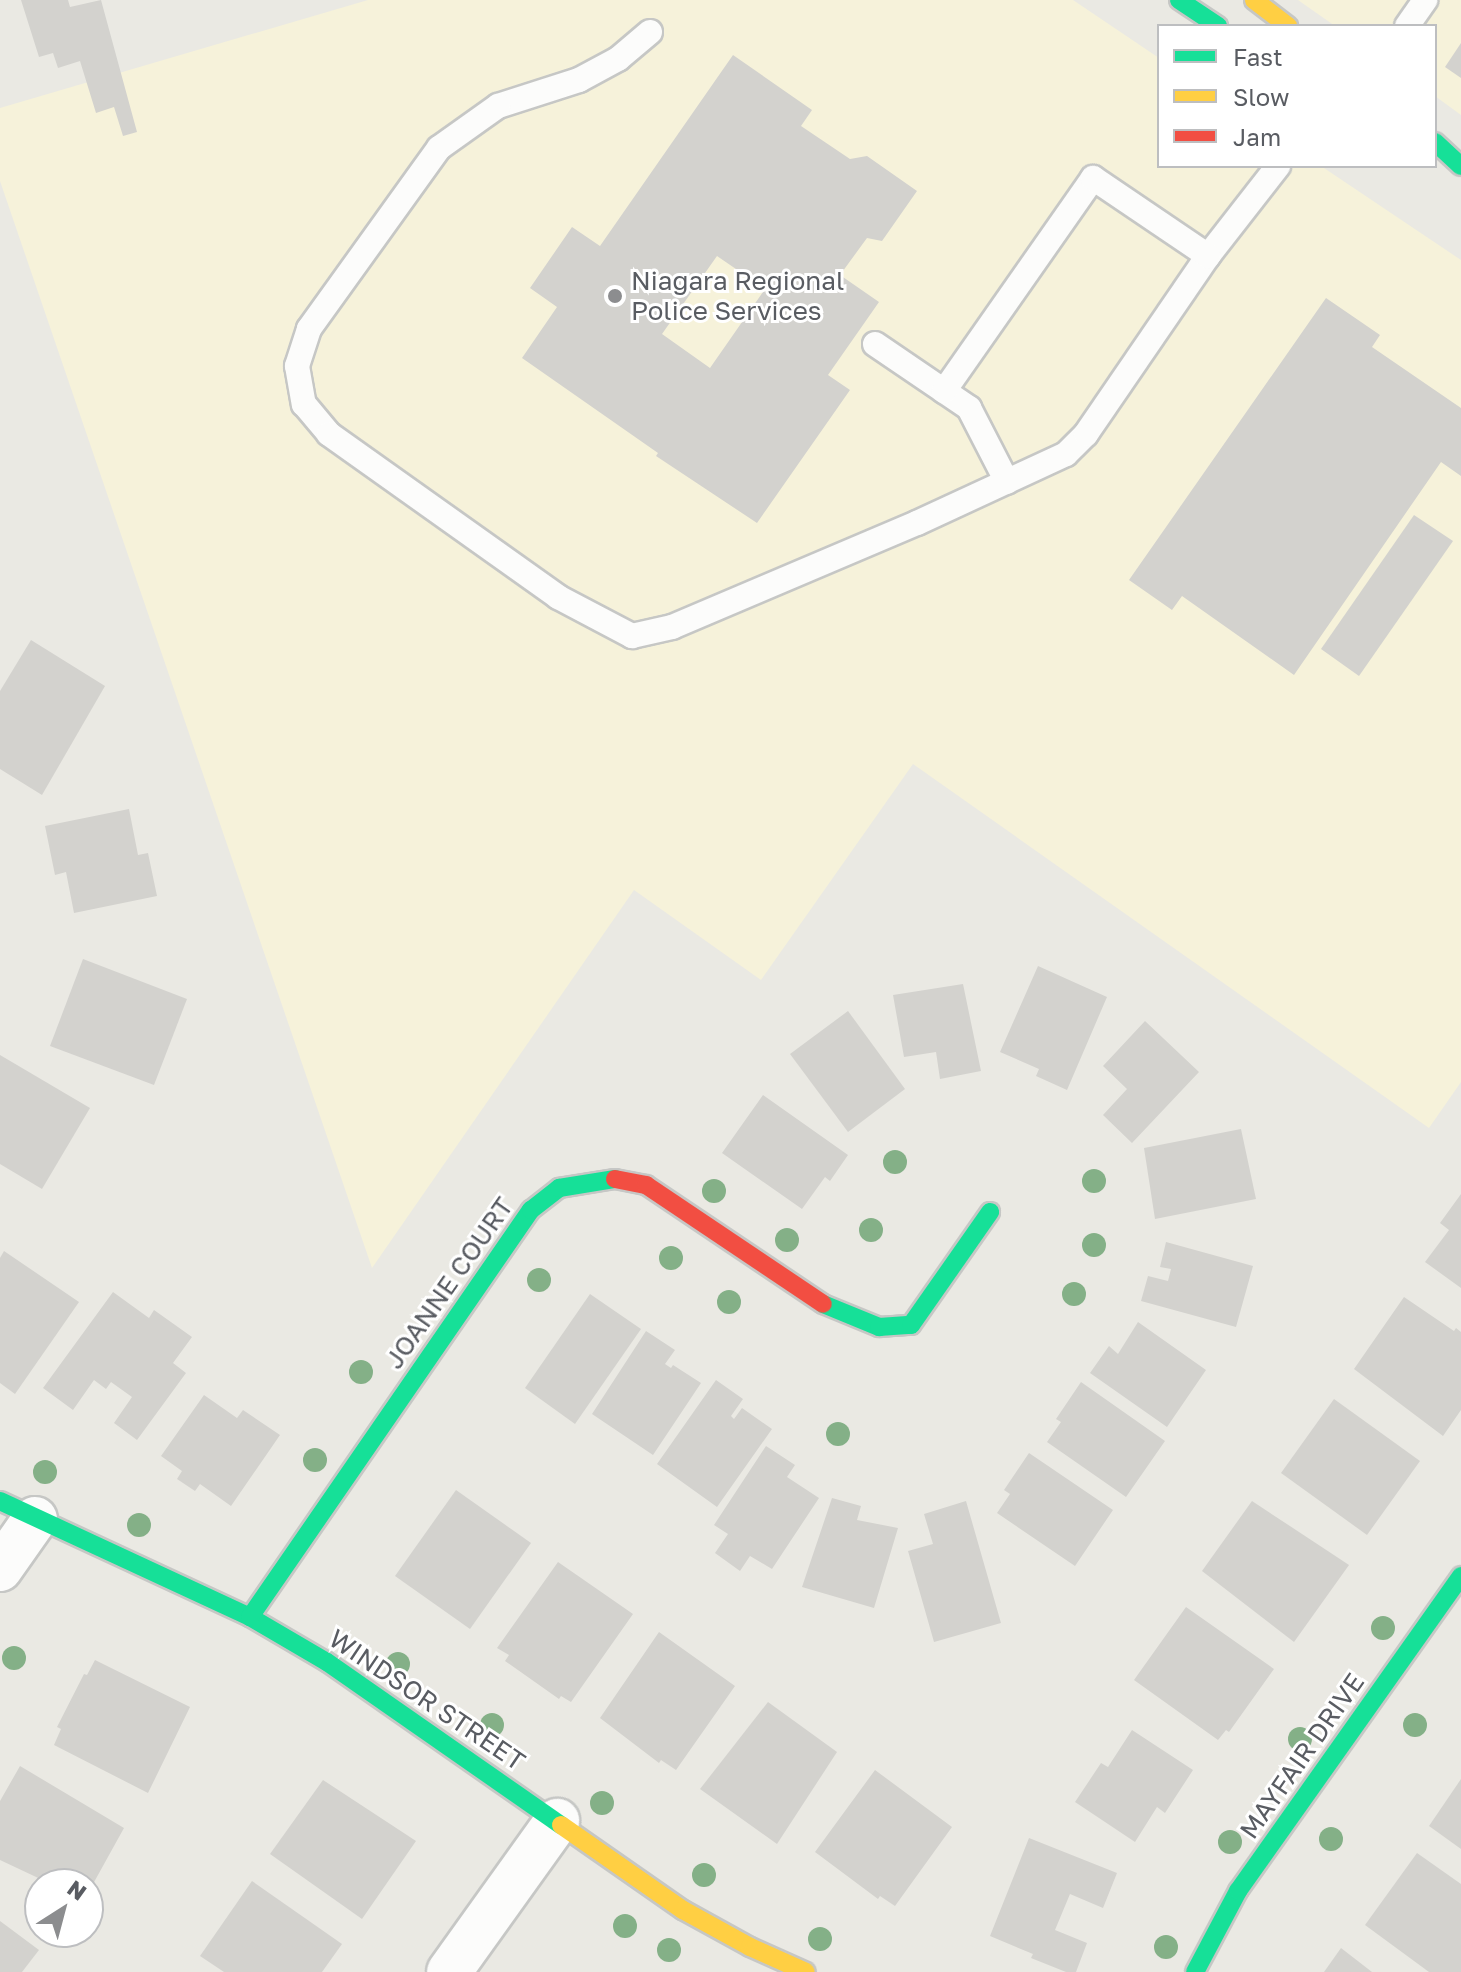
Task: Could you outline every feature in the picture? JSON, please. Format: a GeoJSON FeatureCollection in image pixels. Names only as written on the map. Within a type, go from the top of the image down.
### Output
{"type":"FeatureCollection","features":[{"type":"Feature","properties":{"kind":"street"},"geometry":{"type":"LineString","coordinates":[[1179,0],[1215,24]]}},
{"type":"Feature","properties":{"kind":"street"},"geometry":{"type":"LineString","coordinates":[[1254,0],[1285,24]]}},
{"type":"Feature","properties":{"kind":"street"},"geometry":{"type":"LineString","coordinates":[[1437,144],[1461,166]]}},
{"type":"Feature","properties":{"kind":"street"},"geometry":{"type":"LineString","coordinates":[[1436,168],[1461,182]]}},
{"type":"Feature","properties":{"kind":"street","name":"JOANNE COURT"},"geometry":{"type":"LineString","coordinates":[[250,1617],[508,1239],[531,1210],[559,1188],[576,1182],[611,1178],[646,1185],[796,1289],[843,1314],[879,1327],[911,1325],[990,1212]]}},
{"type":"Feature","properties":{"kind":"street"},"geometry":{"type":"LineString","coordinates":[[0,1569],[18,1510]]}},
{"type":"Feature","properties":{"kind":"street","name":"WINDSOR STREET"},"geometry":{"type":"LineString","coordinates":[[18,1510],[250,1617],[380,1697],[683,1910],[750,1947],[806,1972]]}},
{"type":"Feature","properties":{"kind":"street","name":"MAYFAIR DRIVE"},"geometry":{"type":"LineString","coordinates":[[1195,1972],[1238,1891],[1461,1576]]}},
{"type":"Feature","properties":{"kind":"street"},"geometry":{"type":"LineString","coordinates":[[449,1972],[557,1821]]}},
{"type":"Feature","properties":{"kind":"lane"},"geometry":{"type":"LineString","coordinates":[[1408,24],[1425,0]]}},
{"type":"Feature","properties":{"kind":"lane"},"geometry":{"type":"LineString","coordinates":[[650,32],[618,59],[579,80],[498,106],[439,148],[303,340],[297,379],[311,415],[329,434],[558,597],[632,636],[672,627],[1007,482],[1074,448],[1208,256],[1276,168]]}},
{"type":"Feature","properties":{"kind":"lane"},"geometry":{"type":"LineString","coordinates":[[944,391],[1093,178],[1208,256]]}},
{"type":"Feature","properties":{"kind":"lane"},"geometry":{"type":"LineString","coordinates":[[875,344],[969,408],[1007,482]]}},
{"type":"Feature","properties":{"kind":"shaded area"},"geometry":{"type":"Polygon","coordinates":[[[368,0],[1073,0],[1157,57],[1157,168],[1324,168],[1461,260],[1461,1082],[1429,1128],[913,764],[761,980],[634,890],[372,1268],[0,181],[0,108],[368,0]]]}},
{"type":"Feature","properties":{"kind":"shaded area"},"geometry":{"type":"Polygon","coordinates":[[[1298,0],[1461,0],[1461,115],[1437,97],[1437,24],[1332,24],[1298,0]]]}},
{"type":"Feature","properties":{"kind":"building"},"geometry":{"type":"Polygon","coordinates":[[[21,0],[68,0],[70,7],[101,0],[137,132],[123,136],[114,107],[96,113],[80,61],[58,68],[53,53],[39,57],[21,0]]]}},
{"type":"Feature","properties":{"kind":"building"},"geometry":{"type":"Polygon","coordinates":[[[1461,43],[1461,78],[1445,67],[1461,43]]]}},
{"type":"Feature","properties":{"kind":"building","name":"Niagara Regional Police Services"},"geometry":{"type":"Polygon","coordinates":[[[733,55],[812,110],[801,126],[850,159],[867,156],[917,191],[882,241],[867,238],[840,275],[879,302],[828,375],[850,390],[757,523],[656,456],[658,453],[522,358],[557,307],[530,288],[572,227],[600,246],[733,55]],[[717,256],[662,334],[710,368],[765,289],[717,256]]]}},
{"type":"Feature","properties":{"kind":"building"},"geometry":{"type":"Polygon","coordinates":[[[1326,298],[1380,335],[1372,347],[1461,408],[1461,476],[1441,462],[1294,675],[1182,596],[1172,610],[1129,580],[1326,298]]]}},
{"type":"Feature","properties":{"kind":"building"},"geometry":{"type":"Polygon","coordinates":[[[1414,515],[1453,541],[1359,676],[1321,649],[1414,515]]]}},
{"type":"Feature","properties":{"kind":"building"},"geometry":{"type":"Polygon","coordinates":[[[31,640],[105,686],[42,795],[0,769],[0,691],[31,640]]]}},
{"type":"Feature","properties":{"kind":"building"},"geometry":{"type":"Polygon","coordinates":[[[129,809],[138,855],[148,853],[157,896],[74,913],[66,872],[55,875],[45,826],[129,809]]]}},
{"type":"Feature","properties":{"kind":"building"},"geometry":{"type":"Polygon","coordinates":[[[83,959],[187,999],[154,1085],[50,1046],[83,959]]]}},
{"type":"Feature","properties":{"kind":"building"},"geometry":{"type":"Polygon","coordinates":[[[1038,966],[1107,997],[1067,1090],[1036,1076],[1039,1069],[1000,1052],[1038,966]]]}},
{"type":"Feature","properties":{"kind":"building"},"geometry":{"type":"Polygon","coordinates":[[[963,984],[981,1071],[940,1079],[936,1052],[904,1057],[893,995],[963,984]]]}},
{"type":"Feature","properties":{"kind":"building"},"geometry":{"type":"Polygon","coordinates":[[[848,1011],[905,1089],[848,1132],[790,1054],[848,1011]]]}},
{"type":"Feature","properties":{"kind":"building"},"geometry":{"type":"Polygon","coordinates":[[[1145,1021],[1199,1072],[1132,1143],[1103,1115],[1127,1089],[1103,1066],[1145,1021]]]}},
{"type":"Feature","properties":{"kind":"building"},"geometry":{"type":"Polygon","coordinates":[[[0,1055],[90,1108],[42,1189],[0,1164],[0,1055]]]}},
{"type":"Feature","properties":{"kind":"building"},"geometry":{"type":"Polygon","coordinates":[[[763,1095],[848,1155],[830,1181],[825,1177],[802,1209],[722,1153],[763,1095]]]}},
{"type":"Feature","properties":{"kind":"building"},"geometry":{"type":"Polygon","coordinates":[[[1241,1129],[1256,1199],[1155,1219],[1144,1148],[1241,1129]]]}},
{"type":"Feature","properties":{"kind":"building"},"geometry":{"type":"Polygon","coordinates":[[[1461,1194],[1461,1288],[1425,1262],[1449,1230],[1440,1223],[1461,1194]]]}},
{"type":"Feature","properties":{"kind":"building"},"geometry":{"type":"Polygon","coordinates":[[[1166,1242],[1253,1266],[1236,1327],[1141,1301],[1148,1276],[1168,1281],[1171,1269],[1160,1267],[1166,1242]]]}},
{"type":"Feature","properties":{"kind":"building"},"geometry":{"type":"Polygon","coordinates":[[[4,1251],[79,1302],[15,1394],[0,1383],[0,1258],[4,1251]]]}},
{"type":"Feature","properties":{"kind":"building"},"geometry":{"type":"Polygon","coordinates":[[[113,1292],[149,1318],[154,1310],[192,1337],[173,1363],[186,1373],[137,1440],[114,1423],[132,1397],[111,1382],[106,1389],[94,1380],[73,1410],[43,1388],[113,1292]]]}},
{"type":"Feature","properties":{"kind":"building"},"geometry":{"type":"Polygon","coordinates":[[[590,1294],[641,1329],[575,1424],[525,1388],[590,1294]]]}},
{"type":"Feature","properties":{"kind":"building"},"geometry":{"type":"Polygon","coordinates":[[[1404,1297],[1454,1331],[1456,1328],[1461,1332],[1461,1410],[1443,1436],[1354,1369],[1404,1297]]]}},
{"type":"Feature","properties":{"kind":"building"},"geometry":{"type":"Polygon","coordinates":[[[1138,1322],[1206,1370],[1167,1427],[1090,1373],[1109,1346],[1118,1354],[1138,1322]]]}},
{"type":"Feature","properties":{"kind":"building"},"geometry":{"type":"Polygon","coordinates":[[[646,1331],[675,1350],[665,1364],[671,1368],[673,1365],[701,1383],[653,1455],[592,1414],[646,1331]]]}},
{"type":"Feature","properties":{"kind":"building"},"geometry":{"type":"Polygon","coordinates":[[[716,1380],[743,1399],[731,1416],[734,1419],[742,1408],[772,1429],[717,1507],[657,1464],[716,1380]]]}},
{"type":"Feature","properties":{"kind":"building"},"geometry":{"type":"Polygon","coordinates":[[[1081,1382],[1165,1441],[1126,1497],[1047,1442],[1061,1422],[1056,1419],[1081,1382]]]}},
{"type":"Feature","properties":{"kind":"building"},"geometry":{"type":"Polygon","coordinates":[[[204,1395],[237,1418],[243,1410],[280,1435],[231,1506],[200,1484],[195,1491],[177,1479],[182,1471],[161,1456],[204,1395]]]}},
{"type":"Feature","properties":{"kind":"building"},"geometry":{"type":"Polygon","coordinates":[[[1334,1399],[1420,1461],[1367,1535],[1281,1473],[1334,1399]]]}},
{"type":"Feature","properties":{"kind":"building"},"geometry":{"type":"Polygon","coordinates":[[[766,1446],[795,1465],[787,1477],[819,1498],[772,1569],[750,1556],[740,1571],[715,1553],[728,1534],[714,1525],[766,1446]]]}},
{"type":"Feature","properties":{"kind":"building"},"geometry":{"type":"Polygon","coordinates":[[[1029,1453],[1113,1510],[1075,1566],[997,1513],[1010,1494],[1004,1490],[1029,1453]]]}},
{"type":"Feature","properties":{"kind":"building"},"geometry":{"type":"Polygon","coordinates":[[[456,1490],[531,1543],[470,1629],[395,1576],[456,1490]]]}},
{"type":"Feature","properties":{"kind":"building"},"geometry":{"type":"Polygon","coordinates":[[[832,1498],[861,1506],[857,1520],[898,1528],[874,1608],[802,1587],[832,1498]]]}},
{"type":"Feature","properties":{"kind":"building"},"geometry":{"type":"Polygon","coordinates":[[[966,1501],[1001,1623],[934,1642],[908,1551],[933,1544],[924,1514],[966,1501]]]}},
{"type":"Feature","properties":{"kind":"building"},"geometry":{"type":"Polygon","coordinates":[[[1252,1501],[1349,1565],[1294,1642],[1202,1571],[1252,1501]]]}},
{"type":"Feature","properties":{"kind":"building"},"geometry":{"type":"Polygon","coordinates":[[[558,1562],[633,1614],[571,1702],[561,1696],[559,1699],[505,1661],[509,1655],[497,1648],[558,1562]]]}},
{"type":"Feature","properties":{"kind":"building"},"geometry":{"type":"Polygon","coordinates":[[[1186,1607],[1274,1669],[1229,1732],[1226,1730],[1218,1740],[1134,1680],[1186,1607]]]}},
{"type":"Feature","properties":{"kind":"building"},"geometry":{"type":"Polygon","coordinates":[[[659,1632],[735,1686],[676,1770],[661,1760],[659,1763],[600,1718],[659,1632]]]}},
{"type":"Feature","properties":{"kind":"building"},"geometry":{"type":"Polygon","coordinates":[[[95,1660],[190,1707],[148,1793],[54,1745],[61,1729],[57,1727],[84,1674],[87,1675],[95,1660]]]}},
{"type":"Feature","properties":{"kind":"building"},"geometry":{"type":"Polygon","coordinates":[[[768,1702],[837,1752],[777,1844],[700,1789],[768,1702]]]}},
{"type":"Feature","properties":{"kind":"building"},"geometry":{"type":"Polygon","coordinates":[[[1132,1730],[1193,1770],[1165,1813],[1157,1807],[1135,1842],[1075,1802],[1101,1763],[1108,1767],[1132,1730]]]}},
{"type":"Feature","properties":{"kind":"building"},"geometry":{"type":"Polygon","coordinates":[[[20,1766],[124,1828],[102,1868],[24,1868],[24,1871],[0,1860],[0,1801],[20,1766]]]}},
{"type":"Feature","properties":{"kind":"building"},"geometry":{"type":"Polygon","coordinates":[[[875,1770],[952,1827],[895,1906],[880,1896],[878,1899],[815,1852],[875,1770]]]}},
{"type":"Feature","properties":{"kind":"building"},"geometry":{"type":"Polygon","coordinates":[[[1461,1779],[1461,1849],[1429,1826],[1461,1779]]]}},
{"type":"Feature","properties":{"kind":"building"},"geometry":{"type":"Polygon","coordinates":[[[323,1780],[416,1841],[362,1919],[270,1854],[323,1780]]]}},
{"type":"Feature","properties":{"kind":"building"},"geometry":{"type":"Polygon","coordinates":[[[1029,1838],[1117,1873],[1103,1908],[1070,1894],[1055,1930],[1087,1943],[1076,1972],[1066,1972],[1031,1958],[1033,1954],[990,1936],[1029,1838]]]}},
{"type":"Feature","properties":{"kind":"building"},"geometry":{"type":"Polygon","coordinates":[[[1417,1853],[1461,1884],[1461,1972],[1429,1972],[1365,1925],[1417,1853]]]}},
{"type":"Feature","properties":{"kind":"building"},"geometry":{"type":"Polygon","coordinates":[[[252,1881],[342,1944],[322,1972],[224,1972],[200,1956],[252,1881]]]}},
{"type":"Feature","properties":{"kind":"building"},"geometry":{"type":"Polygon","coordinates":[[[0,1921],[24,1939],[24,1948],[39,1950],[22,1972],[0,1972],[0,1921]]]}},
{"type":"Feature","properties":{"kind":"building"},"geometry":{"type":"Polygon","coordinates":[[[1341,1948],[1372,1972],[1324,1972],[1341,1948]]]}},
{"type":"Feature","properties":{"kind":"traffic: fast"},"geometry":{"type":"LineString","coordinates":[[1179,0],[1215,24]]}},
{"type":"Feature","properties":{"kind":"traffic: fast"},"geometry":{"type":"LineString","coordinates":[[1437,144],[1461,166]]}},
{"type":"Feature","properties":{"kind":"traffic: fast"},"geometry":{"type":"LineString","coordinates":[[250,1617],[531,1210],[559,1188],[615,1179]]}},
{"type":"Feature","properties":{"kind":"traffic: fast"},"geometry":{"type":"LineString","coordinates":[[823,1304],[879,1327],[911,1325],[990,1212]]}},
{"type":"Feature","properties":{"kind":"traffic: fast"},"geometry":{"type":"LineString","coordinates":[[0,1501],[250,1617],[327,1662],[561,1825]]}},
{"type":"Feature","properties":{"kind":"traffic: fast"},"geometry":{"type":"LineString","coordinates":[[1195,1972],[1238,1891],[1461,1576]]}},
{"type":"Feature","properties":{"kind":"traffic: slow"},"geometry":{"type":"LineString","coordinates":[[1254,0],[1285,24]]}},
{"type":"Feature","properties":{"kind":"traffic: slow"},"geometry":{"type":"LineString","coordinates":[[561,1825],[683,1910],[750,1947],[806,1972]]}},
{"type":"Feature","properties":{"kind":"traffic: jam"},"geometry":{"type":"LineString","coordinates":[[615,1179],[646,1185],[823,1304]]}},
{"type":"Feature","properties":{"kind":"place","name":"Niagara Regional Police Services"},"geometry":{"type":"Point","coordinates":[615,296]}}]}
